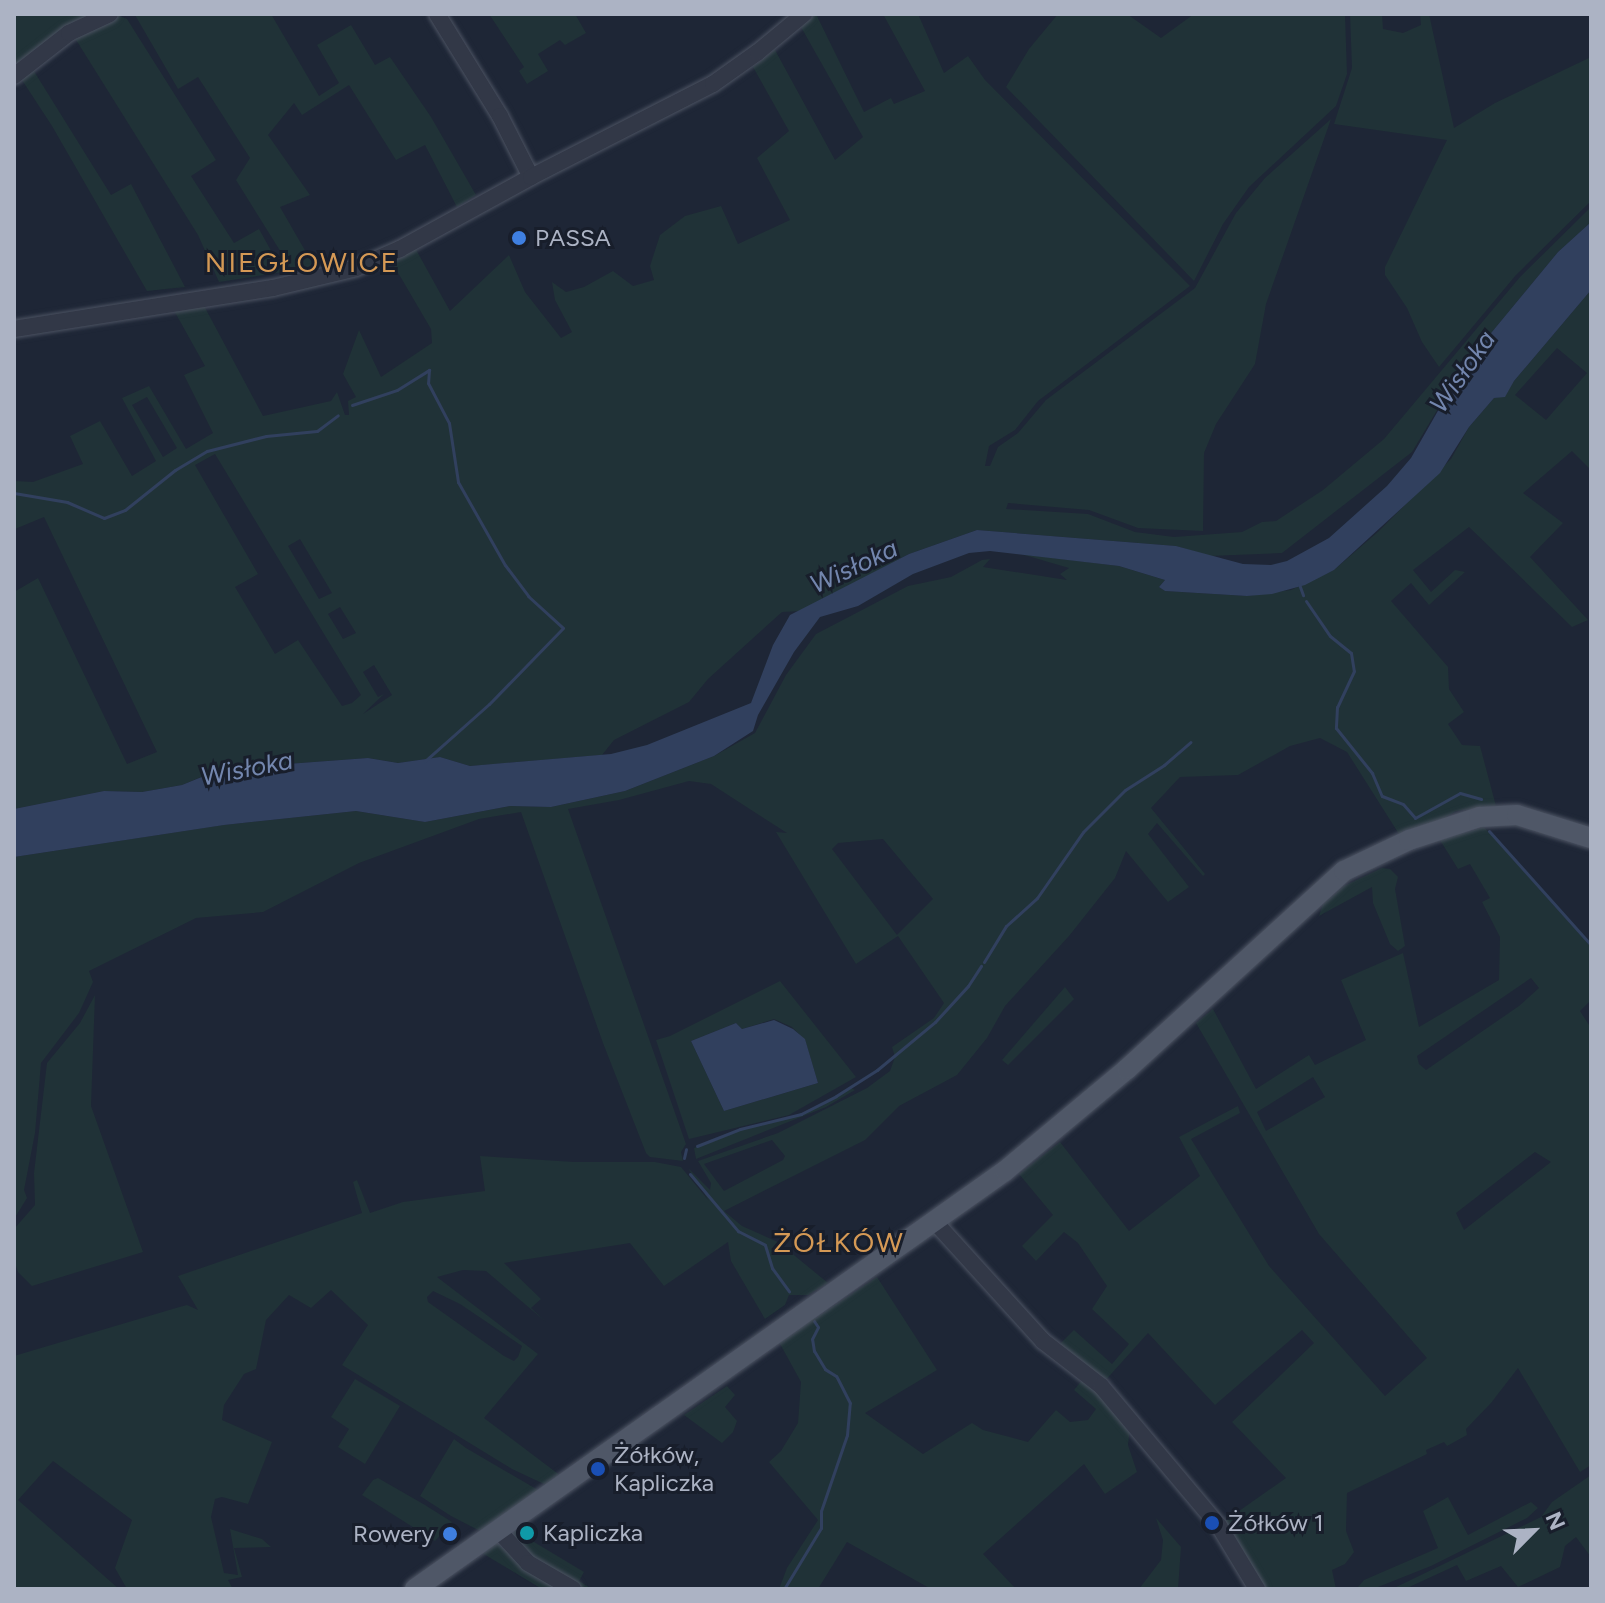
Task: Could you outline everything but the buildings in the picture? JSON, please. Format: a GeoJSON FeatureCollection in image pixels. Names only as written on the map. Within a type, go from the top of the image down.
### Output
{"type":"FeatureCollection","features":[{"type":"Feature","properties":{"kind":"main road"},"geometry":{"type":"LineString","coordinates":[[415,1589],[935,1222],[1059,1128],[1344,871],[1409,840],[1479,817],[1517,815],[1591,838]]}},
{"type":"Feature","properties":{"kind":"street"},"geometry":{"type":"LineString","coordinates":[[14,76],[69,33],[110,14]]}},
{"type":"Feature","properties":{"kind":"street"},"geometry":{"type":"LineString","coordinates":[[437,14],[500,116],[531,177]]}},
{"type":"Feature","properties":{"kind":"street"},"geometry":{"type":"LineString","coordinates":[[14,329],[273,288],[356,268],[400,249],[531,177],[713,84],[804,14]]}},
{"type":"Feature","properties":{"kind":"street"},"geometry":{"type":"LineString","coordinates":[[935,1222],[1043,1341],[1101,1386],[1219,1526],[1257,1589]]}},
{"type":"Feature","properties":{"kind":"street"},"geometry":{"type":"LineString","coordinates":[[497,1529],[528,1563],[573,1589]]}},
{"type":"Feature","properties":{"kind":"shaded area"},"geometry":{"type":"Polygon","coordinates":[[[14,14],[96,14],[20,67],[14,59],[14,14]]]}},
{"type":"Feature","properties":{"kind":"shaded area"},"geometry":{"type":"Polygon","coordinates":[[[115,14],[127,19],[216,160],[191,176],[234,243],[259,229],[283,272],[219,282],[198,235],[73,35],[115,14]]]}},
{"type":"Feature","properties":{"kind":"shaded area"},"geometry":{"type":"Polygon","coordinates":[[[271,14],[319,96],[339,83],[317,45],[351,25],[375,65],[390,57],[431,117],[476,195],[457,207],[425,145],[396,160],[349,85],[302,115],[294,103],[268,135],[310,195],[280,207],[314,266],[292,270],[236,180],[250,158],[198,77],[178,89],[135,15],[271,14]]]}},
{"type":"Feature","properties":{"kind":"shaded area"},"geometry":{"type":"Polygon","coordinates":[[[489,14],[575,14],[586,33],[565,45],[560,40],[538,54],[548,71],[527,84],[519,71],[524,67],[489,14]]]}},
{"type":"Feature","properties":{"kind":"shaded area"},"geometry":{"type":"Polygon","coordinates":[[[816,14],[864,112],[891,98],[894,104],[925,91],[883,14],[918,14],[944,73],[968,56],[985,80],[1190,286],[1038,401],[1015,430],[989,446],[985,466],[990,466],[998,447],[1018,433],[1046,400],[1195,288],[1236,213],[1265,178],[1331,119],[1266,304],[1255,364],[1216,424],[1204,453],[1203,531],[1138,528],[1089,510],[1008,503],[1006,509],[1088,514],[1135,532],[1174,537],[1242,532],[1262,522],[1276,521],[1323,490],[1384,439],[1520,277],[1591,207],[1591,222],[1558,252],[1463,367],[1412,452],[1282,553],[1210,556],[1176,546],[977,530],[909,554],[802,611],[782,612],[708,679],[689,702],[614,740],[602,755],[470,766],[440,757],[398,763],[368,758],[287,764],[252,773],[231,772],[216,777],[208,774],[182,785],[142,792],[104,791],[14,809],[14,592],[38,578],[127,764],[157,752],[44,517],[15,529],[14,481],[33,482],[83,464],[70,436],[100,421],[132,476],[156,461],[122,398],[149,386],[186,449],[213,433],[184,375],[205,366],[172,307],[202,302],[263,416],[331,401],[337,392],[345,415],[349,415],[348,401],[356,397],[343,374],[359,330],[381,377],[432,343],[431,329],[390,259],[414,246],[450,311],[509,255],[525,292],[561,338],[572,332],[555,300],[552,282],[566,292],[584,287],[613,271],[633,286],[654,280],[650,266],[660,235],[685,216],[721,206],[738,244],[790,220],[757,158],[789,131],[753,67],[775,50],[835,160],[863,137],[801,27],[816,14]],[[147,397],[132,405],[163,457],[177,448],[147,397]],[[215,454],[195,465],[258,574],[235,587],[275,654],[298,640],[342,706],[352,703],[361,695],[215,454]],[[300,539],[288,546],[319,599],[332,593],[300,539]],[[340,607],[328,614],[343,639],[356,633],[340,607]],[[374,665],[363,672],[378,697],[384,694],[363,714],[392,695],[374,665]]]}},
{"type":"Feature","properties":{"kind":"shaded area"},"geometry":{"type":"Polygon","coordinates":[[[1058,14],[1127,14],[1161,38],[1194,14],[1345,14],[1347,74],[1336,106],[1249,187],[1223,224],[1194,281],[1006,87],[1029,49],[1058,14]]]}},
{"type":"Feature","properties":{"kind":"shaded area"},"geometry":{"type":"Polygon","coordinates":[[[1350,14],[1382,14],[1383,29],[1403,33],[1421,25],[1420,14],[1429,14],[1454,128],[1495,103],[1591,57],[1591,201],[1516,275],[1439,367],[1385,275],[1385,267],[1447,140],[1334,124],[1352,68],[1350,14]]]}},
{"type":"Feature","properties":{"kind":"shaded area"},"geometry":{"type":"Polygon","coordinates":[[[32,68],[111,195],[131,184],[185,287],[147,291],[52,126],[20,77],[32,68]]]}},
{"type":"Feature","properties":{"kind":"shaded area"},"geometry":{"type":"Polygon","coordinates":[[[1591,290],[1591,470],[1572,451],[1523,493],[1563,523],[1530,557],[1588,620],[1572,627],[1469,527],[1413,570],[1431,592],[1455,570],[1465,572],[1429,605],[1411,583],[1391,601],[1448,667],[1449,689],[1464,712],[1448,724],[1462,745],[1480,746],[1496,806],[1456,811],[1404,842],[1347,752],[1320,738],[1290,746],[1238,775],[1180,777],[1151,808],[1205,874],[1203,876],[1157,823],[1148,834],[1189,887],[1168,902],[1126,851],[1115,878],[1069,936],[1005,1006],[987,1038],[957,1075],[899,1106],[865,1140],[724,1211],[742,1226],[778,1242],[828,1283],[808,1295],[789,1295],[785,1305],[765,1319],[731,1261],[728,1242],[664,1286],[630,1243],[504,1263],[541,1299],[531,1308],[546,1322],[486,1271],[463,1270],[437,1277],[538,1354],[484,1418],[561,1476],[546,1485],[512,1469],[342,1365],[368,1325],[331,1290],[311,1308],[289,1295],[266,1320],[256,1369],[244,1374],[224,1405],[222,1420],[272,1442],[248,1504],[222,1497],[215,1499],[211,1517],[224,1573],[238,1575],[230,1529],[262,1539],[271,1547],[234,1548],[242,1577],[228,1580],[233,1589],[127,1589],[115,1568],[132,1520],[53,1461],[18,1500],[119,1589],[14,1589],[14,1356],[187,1305],[198,1310],[178,1276],[362,1213],[353,1182],[357,1180],[370,1213],[403,1202],[485,1191],[480,1156],[574,1162],[655,1162],[681,1167],[709,1201],[688,1168],[710,1190],[711,1183],[698,1161],[778,1133],[867,1088],[890,1071],[895,1057],[892,1047],[934,1018],[944,1003],[898,936],[856,964],[776,832],[787,833],[711,784],[689,781],[619,800],[568,809],[686,1144],[681,1152],[683,1161],[650,1157],[603,1043],[521,812],[479,819],[359,863],[263,912],[196,918],[89,971],[93,982],[79,1013],[41,1063],[35,1133],[24,1190],[27,1198],[14,1219],[14,857],[223,825],[356,811],[425,822],[510,806],[551,807],[625,791],[714,756],[755,733],[786,675],[816,634],[908,586],[951,577],[982,560],[990,559],[983,567],[1067,580],[1060,574],[1069,568],[1021,554],[1119,566],[1165,580],[1159,587],[1165,591],[1247,596],[1291,590],[1334,570],[1379,531],[1451,459],[1469,427],[1494,398],[1505,396],[1514,381],[1591,290]],[[1557,348],[1515,395],[1546,420],[1587,373],[1557,348]],[[883,839],[838,843],[832,849],[897,935],[933,899],[883,839]],[[772,1140],[704,1164],[724,1191],[783,1160],[785,1156],[772,1140]],[[433,1291],[427,1297],[428,1302],[504,1356],[514,1361],[518,1357],[522,1346],[460,1304],[433,1291]]]}},
{"type":"Feature","properties":{"kind":"shaded area"},"geometry":{"type":"Polygon","coordinates":[[[1484,827],[1591,947],[1591,1000],[1580,1011],[1591,1028],[1591,1465],[1580,1472],[1518,1368],[1466,1429],[1467,1435],[1447,1446],[1444,1442],[1426,1450],[1427,1454],[1347,1493],[1346,1531],[1354,1552],[1345,1564],[1332,1570],[1336,1589],[1260,1589],[1222,1523],[1286,1478],[1232,1422],[1314,1343],[1302,1330],[1215,1405],[1148,1333],[1103,1383],[1057,1347],[1074,1330],[1112,1364],[1129,1344],[1092,1309],[1107,1286],[1078,1243],[1064,1232],[1036,1261],[1022,1246],[1053,1215],[1019,1174],[1060,1142],[1129,1231],[1200,1176],[1179,1137],[1238,1106],[1240,1113],[1191,1139],[1269,1266],[1385,1396],[1427,1358],[1319,1234],[1196,1023],[1213,1009],[1256,1089],[1309,1055],[1315,1065],[1366,1040],[1341,980],[1403,953],[1419,1027],[1499,980],[1500,937],[1482,902],[1490,898],[1470,864],[1458,869],[1440,840],[1484,827]],[[1531,978],[1417,1056],[1419,1064],[1426,1070],[1519,1006],[1539,988],[1531,978]],[[1313,1077],[1257,1112],[1266,1131],[1325,1097],[1313,1077]],[[1535,1152],[1456,1213],[1464,1230],[1551,1162],[1535,1152]]]}},
{"type":"Feature","properties":{"kind":"shaded area"},"geometry":{"type":"Polygon","coordinates":[[[1382,868],[1390,869],[1398,877],[1395,889],[1405,946],[1398,951],[1390,944],[1373,903],[1372,887],[1319,916],[1323,904],[1344,886],[1382,868]]]}},
{"type":"Feature","properties":{"kind":"shaded area"},"geometry":{"type":"Polygon","coordinates":[[[780,981],[856,1077],[789,1115],[689,1139],[656,1040],[670,1036],[780,981]],[[774,1019],[742,1029],[736,1023],[691,1041],[724,1111],[818,1083],[805,1040],[792,1027],[774,1019]]]}},
{"type":"Feature","properties":{"kind":"shaded area"},"geometry":{"type":"Polygon","coordinates":[[[1065,987],[1074,999],[1008,1065],[1002,1060],[1065,987]]]}},
{"type":"Feature","properties":{"kind":"shaded area"},"geometry":{"type":"Polygon","coordinates":[[[95,995],[91,1106],[143,1252],[32,1286],[18,1272],[14,1260],[14,1229],[35,1205],[34,1173],[47,1063],[80,1023],[95,995]]]}},
{"type":"Feature","properties":{"kind":"shaded area"},"geometry":{"type":"Polygon","coordinates":[[[851,1088],[855,1090],[826,1107],[696,1159],[694,1148],[740,1130],[798,1116],[851,1088]]]}},
{"type":"Feature","properties":{"kind":"shaded area"},"geometry":{"type":"Polygon","coordinates":[[[877,1277],[937,1370],[865,1413],[923,1454],[972,1423],[983,1430],[1028,1442],[1056,1410],[1070,1422],[1088,1420],[1096,1409],[1074,1390],[1083,1379],[1130,1428],[1128,1445],[1137,1472],[1105,1494],[1084,1464],[983,1554],[1016,1589],[931,1589],[847,1542],[818,1589],[779,1589],[787,1568],[818,1520],[769,1462],[781,1451],[798,1423],[801,1382],[779,1342],[877,1277]]]}},
{"type":"Feature","properties":{"kind":"shaded area"},"geometry":{"type":"Polygon","coordinates":[[[355,1379],[400,1406],[365,1464],[338,1447],[349,1429],[331,1417],[355,1379]]]}},
{"type":"Feature","properties":{"kind":"shaded area"},"geometry":{"type":"Polygon","coordinates":[[[727,1386],[735,1395],[725,1407],[737,1421],[733,1432],[722,1443],[684,1415],[727,1386]]]}},
{"type":"Feature","properties":{"kind":"shaded area"},"geometry":{"type":"Polygon","coordinates":[[[454,1439],[538,1490],[482,1532],[451,1516],[420,1496],[454,1439]]]}},
{"type":"Feature","properties":{"kind":"shaded area"},"geometry":{"type":"Polygon","coordinates":[[[1591,1475],[1591,1557],[1576,1537],[1565,1546],[1560,1567],[1518,1587],[1501,1566],[1466,1581],[1457,1565],[1405,1589],[1392,1589],[1541,1517],[1552,1502],[1591,1475]]]}},
{"type":"Feature","properties":{"kind":"shaded area"},"geometry":{"type":"Polygon","coordinates":[[[378,1478],[452,1522],[435,1541],[362,1495],[378,1478]]]}},
{"type":"Feature","properties":{"kind":"shaded area"},"geometry":{"type":"Polygon","coordinates":[[[1448,1497],[1468,1535],[1531,1502],[1538,1508],[1527,1518],[1431,1566],[1373,1589],[1358,1587],[1364,1580],[1438,1548],[1423,1511],[1448,1497]]]}},
{"type":"Feature","properties":{"kind":"shaded area"},"geometry":{"type":"Polygon","coordinates":[[[1156,1518],[1181,1547],[1178,1589],[1139,1589],[1161,1560],[1163,1540],[1156,1518]]]}},
{"type":"Feature","properties":{"kind":"shaded area"},"geometry":{"type":"Polygon","coordinates":[[[514,1530],[584,1572],[579,1581],[592,1589],[580,1589],[547,1570],[511,1538],[514,1530]]]}},
{"type":"Feature","properties":{"kind":"shaded area"},"geometry":{"type":"Polygon","coordinates":[[[496,1543],[568,1589],[542,1589],[482,1553],[496,1543]]]}},
{"type":"Feature","properties":{"kind":"water","name":"Wisłoka"},"geometry":{"type":"Polygon","coordinates":[[[1591,222],[1591,290],[1514,381],[1505,397],[1494,398],[1469,427],[1440,473],[1334,570],[1305,585],[1272,594],[1247,596],[1165,591],[1159,587],[1165,580],[1119,566],[990,551],[969,553],[913,574],[858,606],[820,617],[794,652],[758,715],[753,731],[714,756],[625,791],[551,807],[510,806],[425,822],[356,811],[224,825],[14,857],[14,809],[104,791],[142,792],[182,785],[209,774],[216,777],[231,772],[252,773],[287,764],[368,758],[398,763],[440,757],[470,766],[611,754],[647,745],[751,703],[773,645],[790,615],[909,554],[977,530],[1176,546],[1243,564],[1271,565],[1287,561],[1329,538],[1387,486],[1411,458],[1463,367],[1558,252],[1591,222]]]}},
{"type":"Feature","properties":{"kind":"water"},"geometry":{"type":"Polygon","coordinates":[[[774,1020],[805,1039],[818,1083],[724,1111],[691,1041],[736,1023],[742,1029],[774,1020]]]}},
{"type":"Feature","properties":{"kind":"waterway"},"geometry":{"type":"LineString","coordinates":[[352,405],[397,390],[429,370],[428,383],[449,423],[458,482],[505,565],[528,596],[563,628],[489,704],[425,761]]}},
{"type":"Feature","properties":{"kind":"waterway"},"geometry":{"type":"LineString","coordinates":[[14,493],[67,502],[104,518],[125,510],[175,470],[207,451],[266,436],[317,431],[338,415]]}},
{"type":"Feature","properties":{"kind":"waterway"},"geometry":{"type":"LineString","coordinates":[[1299,584],[1303,595]]}},
{"type":"Feature","properties":{"kind":"waterway"},"geometry":{"type":"LineString","coordinates":[[1306,601],[1330,636],[1351,653],[1354,671],[1337,707],[1336,728],[1372,773],[1382,796],[1403,804],[1415,818],[1460,793],[1481,799]]}},
{"type":"Feature","properties":{"kind":"waterway"},"geometry":{"type":"LineString","coordinates":[[984,962],[1006,926],[1037,898],[1083,832],[1125,790],[1164,765],[1190,742]]}},
{"type":"Feature","properties":{"kind":"waterway"},"geometry":{"type":"LineString","coordinates":[[1489,831],[1591,945]]}},
{"type":"Feature","properties":{"kind":"waterway"},"geometry":{"type":"LineString","coordinates":[[697,1146],[740,1129],[801,1114],[836,1096],[877,1070],[935,1022],[968,986],[981,966]]}},
{"type":"Feature","properties":{"kind":"waterway"},"geometry":{"type":"LineString","coordinates":[[684,1158],[686,1149]]}},
{"type":"Feature","properties":{"kind":"waterway"},"geometry":{"type":"LineString","coordinates":[[690,1174],[738,1231],[765,1245],[772,1268],[789,1291]]}},
{"type":"Feature","properties":{"kind":"waterway"},"geometry":{"type":"LineString","coordinates":[[784,1589],[821,1528],[821,1511],[847,1435],[850,1403],[836,1376],[825,1369],[814,1351],[812,1339],[818,1327],[814,1321]]}},
{"type":"Feature","properties":{"kind":"place","name":"PASSA"},"geometry":{"type":"Point","coordinates":[519,238]}},
{"type":"Feature","properties":{"kind":"place","name":"Żółków, Kapliczka"},"geometry":{"type":"Point","coordinates":[598,1469]}},
{"type":"Feature","properties":{"kind":"place","name":"Żółków 1"},"geometry":{"type":"Point","coordinates":[1212,1523]}},
{"type":"Feature","properties":{"kind":"place","name":"Kapliczka"},"geometry":{"type":"Point","coordinates":[527,1533]}},
{"type":"Feature","properties":{"kind":"place","name":"Rowery"},"geometry":{"type":"Point","coordinates":[450,1534]}},
{"type":"Feature","properties":{"kind":"district","name":"NIEGŁOWICE"},"geometry":{"type":"Point","coordinates":[302,262]}},
{"type":"Feature","properties":{"kind":"district","name":"ŻÓŁKÓW"},"geometry":{"type":"Point","coordinates":[839,1242]}}]}
